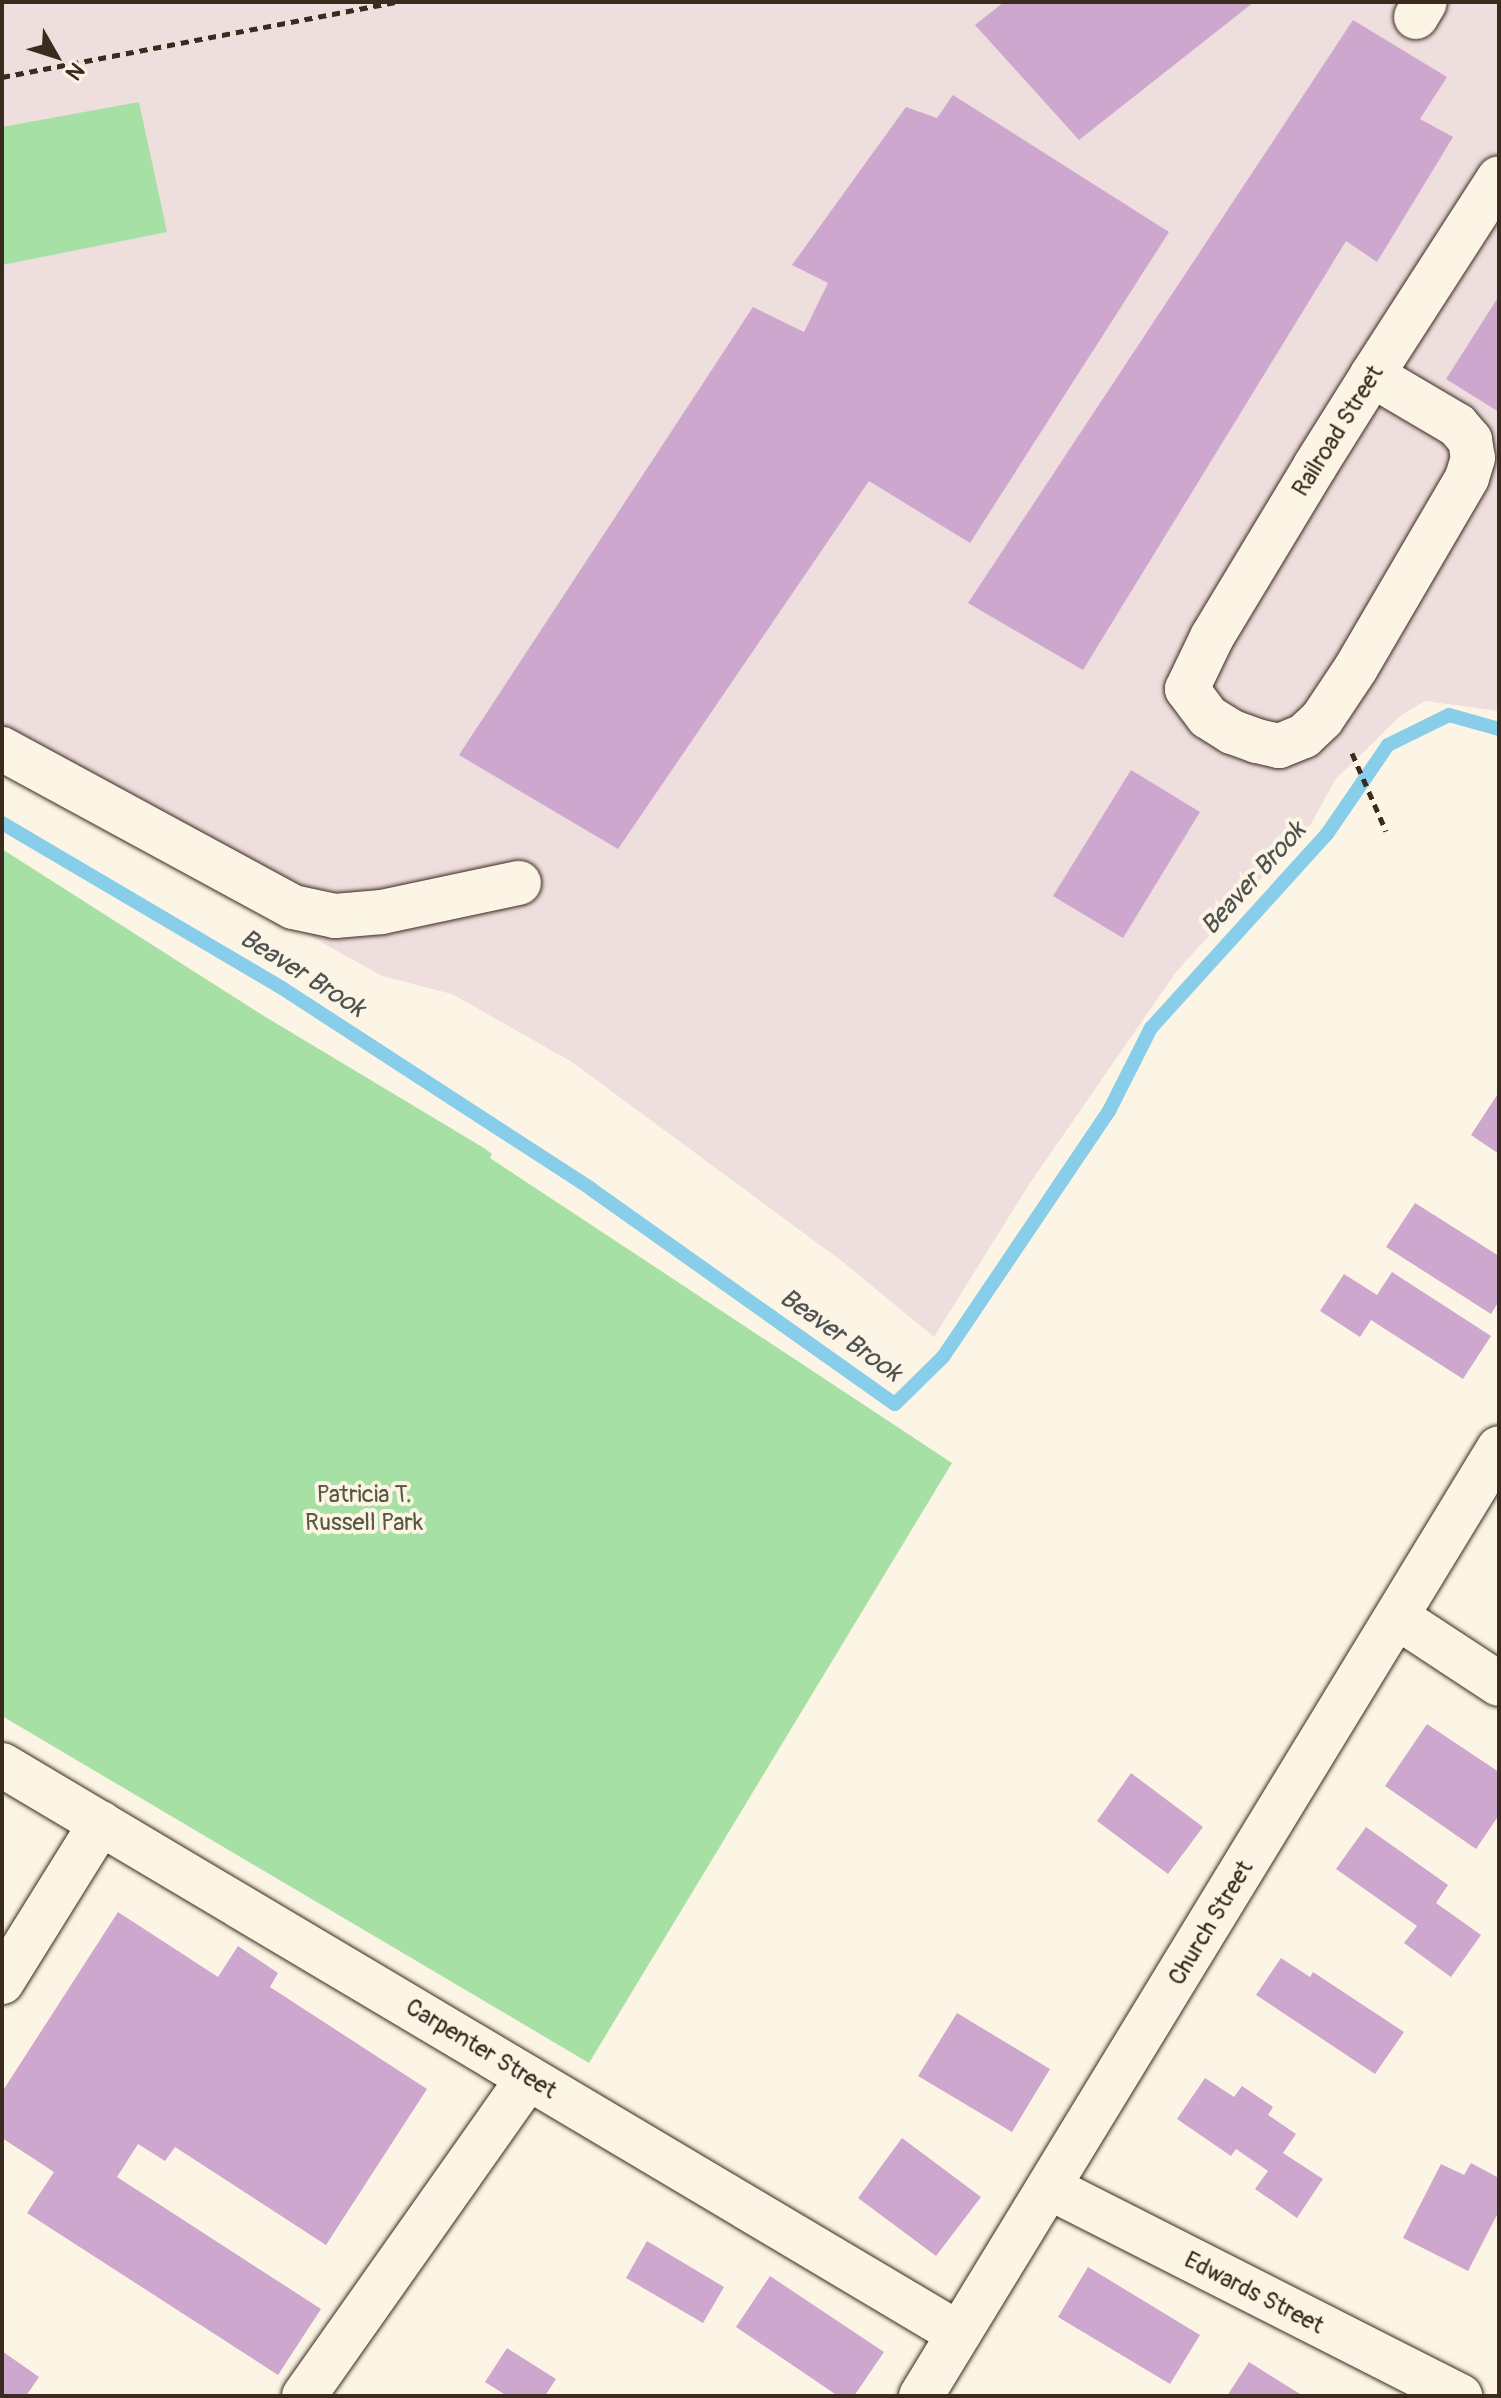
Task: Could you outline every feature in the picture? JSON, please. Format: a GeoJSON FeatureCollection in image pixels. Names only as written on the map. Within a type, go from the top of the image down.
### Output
{"type":"FeatureCollection","features":[{"type":"Feature","properties":{"kind":"street","name":"Railroad Street"},"geometry":{"type":"LineString","coordinates":[[1372,375],[1457,425],[1470,440],[1473,458],[1467,478],[1364,654],[1322,719],[1304,736],[1279,746],[1232,732],[1208,717],[1187,689],[1212,637],[1372,375],[1499,178]]}},
{"type":"Feature","properties":{"kind":"street"},"geometry":{"type":"LineString","coordinates":[[2,749],[293,907],[335,916],[382,912],[519,883]]}},
{"type":"Feature","properties":{"kind":"street","name":"Church Street"},"geometry":{"type":"LineString","coordinates":[[921,2396],[1499,1448]]}},
{"type":"Feature","properties":{"kind":"street"},"geometry":{"type":"LineString","coordinates":[[1397,1617],[1499,1684]]}},
{"type":"Feature","properties":{"kind":"street","name":"Carpenter Street"},"geometry":{"type":"LineString","coordinates":[[2,1765],[959,2334]]}},
{"type":"Feature","properties":{"kind":"street"},"geometry":{"type":"LineString","coordinates":[[2,1982],[101,1823]]}},
{"type":"Feature","properties":{"kind":"street"},"geometry":{"type":"LineString","coordinates":[[304,2396],[528,2078]]}},
{"type":"Feature","properties":{"kind":"street","name":"Edwards Street"},"geometry":{"type":"LineString","coordinates":[[1050,2188],[1460,2396]]}},
{"type":"Feature","properties":{"kind":"path"},"geometry":{"type":"LineString","coordinates":[[2,77],[397,2]]}},
{"type":"Feature","properties":{"kind":"path"},"geometry":{"type":"LineString","coordinates":[[1351,749],[1386,831]]}},
{"type":"Feature","properties":{"kind":"shaded area"},"geometry":{"type":"Polygon","coordinates":[[[2,2],[1499,2],[1499,711],[1425,701],[1400,716],[1335,780],[1311,824],[1176,972],[1028,1186],[934,1337],[843,1262],[572,1062],[452,994],[382,976],[2,764],[2,2]]]}},
{"type":"Feature","properties":{"kind":"green space"},"geometry":{"type":"Polygon","coordinates":[[[139,102],[167,232],[2,265],[2,127],[139,102]]]}},
{"type":"Feature","properties":{"kind":"green space","name":"Patricia T. Russell Park"},"geometry":{"type":"Polygon","coordinates":[[[2,849],[264,1016],[484,1148],[492,1154],[490,1158],[952,1463],[589,2063],[2,1716],[2,849]]]}},
{"type":"Feature","properties":{"kind":"building"},"geometry":{"type":"Polygon","coordinates":[[[1004,2],[1254,2],[1079,140],[975,25],[1004,2]]]}},
{"type":"Feature","properties":{"kind":"building"},"geometry":{"type":"Polygon","coordinates":[[[1353,20],[1447,77],[1420,119],[1453,137],[1377,262],[1346,241],[1083,670],[968,603],[1353,20]]]}},
{"type":"Feature","properties":{"kind":"building"},"geometry":{"type":"Polygon","coordinates":[[[953,95],[1169,232],[970,543],[869,481],[618,849],[459,755],[753,307],[804,332],[828,283],[792,265],[906,107],[937,118],[953,95]]]}},
{"type":"Feature","properties":{"kind":"building"},"geometry":{"type":"Polygon","coordinates":[[[1499,296],[1499,412],[1446,379],[1499,296]]]}},
{"type":"Feature","properties":{"kind":"building"},"geometry":{"type":"Polygon","coordinates":[[[1131,770],[1200,812],[1123,938],[1053,896],[1131,770]]]}},
{"type":"Feature","properties":{"kind":"building"},"geometry":{"type":"Polygon","coordinates":[[[1499,1092],[1499,1154],[1471,1135],[1499,1092]]]}},
{"type":"Feature","properties":{"kind":"building"},"geometry":{"type":"Polygon","coordinates":[[[1415,1203],[1499,1256],[1499,1301],[1491,1314],[1386,1247],[1415,1203]]]}},
{"type":"Feature","properties":{"kind":"building"},"geometry":{"type":"Polygon","coordinates":[[[1392,1272],[1491,1336],[1463,1379],[1371,1320],[1360,1337],[1320,1311],[1344,1274],[1377,1295],[1392,1272]]]}},
{"type":"Feature","properties":{"kind":"building"},"geometry":{"type":"Polygon","coordinates":[[[1427,1724],[1499,1772],[1499,1815],[1476,1849],[1385,1786],[1427,1724]]]}},
{"type":"Feature","properties":{"kind":"building"},"geometry":{"type":"Polygon","coordinates":[[[1131,1773],[1203,1827],[1168,1874],[1097,1821],[1131,1773]]]}},
{"type":"Feature","properties":{"kind":"building"},"geometry":{"type":"Polygon","coordinates":[[[1366,1827],[1448,1885],[1436,1903],[1481,1935],[1451,1977],[1404,1943],[1417,1926],[1336,1869],[1366,1827]]]}},
{"type":"Feature","properties":{"kind":"building"},"geometry":{"type":"Polygon","coordinates":[[[118,1912],[218,1977],[238,1946],[278,1973],[270,1987],[427,2089],[326,2245],[175,2147],[165,2161],[138,2144],[117,2177],[321,2309],[278,2375],[27,2213],[54,2172],[2,2138],[2,2092],[118,1912]]]}},
{"type":"Feature","properties":{"kind":"building"},"geometry":{"type":"Polygon","coordinates":[[[1281,1958],[1310,1977],[1313,1972],[1404,2032],[1375,2074],[1256,1995],[1281,1958]]]}},
{"type":"Feature","properties":{"kind":"building"},"geometry":{"type":"Polygon","coordinates":[[[957,2013],[1050,2069],[1012,2132],[918,2076],[957,2013]]]}},
{"type":"Feature","properties":{"kind":"building"},"geometry":{"type":"Polygon","coordinates":[[[1205,2078],[1234,2097],[1242,2086],[1273,2107],[1268,2115],[1296,2134],[1283,2153],[1323,2179],[1297,2218],[1255,2189],[1268,2171],[1236,2149],[1231,2156],[1177,2119],[1205,2078]]]}},
{"type":"Feature","properties":{"kind":"building"},"geometry":{"type":"Polygon","coordinates":[[[902,2138],[981,2197],[936,2256],[858,2198],[902,2138]]]}},
{"type":"Feature","properties":{"kind":"building"},"geometry":{"type":"Polygon","coordinates":[[[1471,2163],[1499,2178],[1499,2211],[1468,2271],[1403,2238],[1441,2164],[1464,2175],[1471,2163]]]}},
{"type":"Feature","properties":{"kind":"building"},"geometry":{"type":"Polygon","coordinates":[[[647,2241],[724,2287],[703,2323],[626,2278],[647,2241]]]}},
{"type":"Feature","properties":{"kind":"building"},"geometry":{"type":"Polygon","coordinates":[[[1088,2267],[1200,2335],[1170,2384],[1058,2317],[1088,2267]]]}},
{"type":"Feature","properties":{"kind":"building"},"geometry":{"type":"Polygon","coordinates":[[[770,2276],[884,2352],[854,2396],[838,2396],[736,2327],[770,2276]]]}},
{"type":"Feature","properties":{"kind":"building"},"geometry":{"type":"Polygon","coordinates":[[[507,2348],[556,2379],[545,2396],[507,2396],[485,2382],[507,2348]]]}},
{"type":"Feature","properties":{"kind":"building"},"geometry":{"type":"Polygon","coordinates":[[[2,2351],[39,2377],[26,2396],[2,2396],[2,2351]]]}},
{"type":"Feature","properties":{"kind":"building"},"geometry":{"type":"Polygon","coordinates":[[[1249,2362],[1303,2396],[1227,2396],[1249,2362]]]}},
{"type":"Feature","properties":{"kind":"waterway","name":"Beaver Brook"},"geometry":{"type":"LineString","coordinates":[[2,823],[282,988],[591,1189],[895,1404],[943,1357],[1109,1111],[1151,1028],[1327,834],[1388,745],[1449,715],[1499,729]]}}]}
